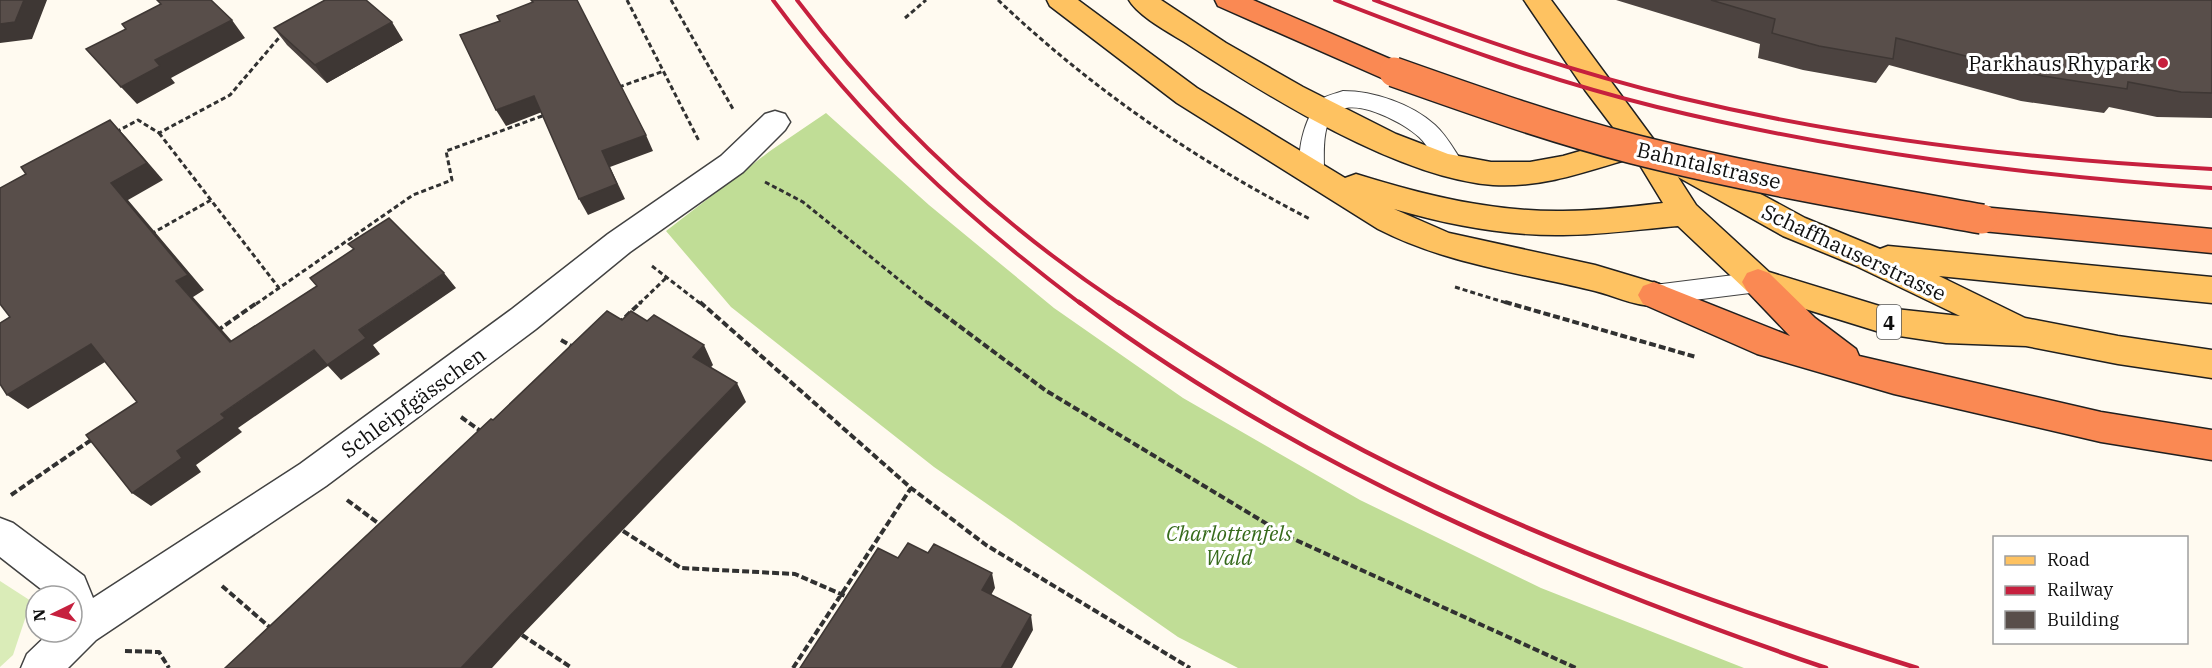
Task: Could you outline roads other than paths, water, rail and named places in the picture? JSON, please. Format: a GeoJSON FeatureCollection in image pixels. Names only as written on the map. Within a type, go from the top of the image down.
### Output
{"type":"FeatureCollection","features":[{"type":"Feature","properties":{"kind":"highway","name":"Bahntalstrasse"},"geometry":{"type":"LineString","coordinates":[[1228,0],[1394,72],[1525,117],[1632,148],[1855,197],[1982,219],[2212,242]]}},
{"type":"Feature","properties":{"kind":"highway"},"geometry":{"type":"LineString","coordinates":[[1758,282],[1803,328],[1858,369]]}},
{"type":"Feature","properties":{"kind":"highway"},"geometry":{"type":"LineString","coordinates":[[1654,296],[1769,344],[1904,382],[2101,427],[2212,445]]}},
{"type":"Feature","properties":{"kind":"main road"},"geometry":{"type":"LineString","coordinates":[[1060,0],[1158,75],[1207,108],[1312,171],[1370,210],[1415,234],[1470,252],[1603,280],[1654,296]]}},
{"type":"Feature","properties":{"kind":"main road"},"geometry":{"type":"LineString","coordinates":[[1142,0],[1194,37],[1245,68],[1322,111],[1411,154],[1453,166],[1514,174],[1538,171],[1642,144]]}},
{"type":"Feature","properties":{"kind":"main road","name":"4"},"geometry":{"type":"LineString","coordinates":[[1537,0],[1595,83],[1642,144]]}},
{"type":"Feature","properties":{"kind":"main road","name":"Schaffhauserstrasse"},"geometry":{"type":"LineString","coordinates":[[1642,144],[1685,213],[1758,282],[1886,321],[1946,329],[2026,332],[2118,350],[2212,364]]}},
{"type":"Feature","properties":{"kind":"main road","name":"Schaffhauserstrasse"},"geometry":{"type":"LineString","coordinates":[[1642,144],[1794,227],[1865,256],[2026,332]]}},
{"type":"Feature","properties":{"kind":"main road"},"geometry":{"type":"LineString","coordinates":[[1312,171],[1408,202],[1488,218],[1544,223],[1584,223],[1685,213]]}},
{"type":"Feature","properties":{"kind":"main road"},"geometry":{"type":"LineString","coordinates":[[1865,256],[2212,290]]}},
{"type":"Feature","properties":{"kind":"street","name":"Schleipfgässchen"},"geometry":{"type":"LineString","coordinates":[[84,626],[313,475],[524,320],[619,243],[724,170],[775,122]]}},
{"type":"Feature","properties":{"kind":"street"},"geometry":{"type":"LineString","coordinates":[[0,535],[64,584]]}},
{"type":"Feature","properties":{"kind":"street","name":"Schleipfgässchen"},"geometry":{"type":"LineString","coordinates":[[41,668],[65,644]]}},
{"type":"Feature","properties":{"kind":"lane"},"geometry":{"type":"LineString","coordinates":[[1312,171],[1313,134],[1322,111]]}},
{"type":"Feature","properties":{"kind":"lane"},"geometry":{"type":"LineString","coordinates":[[1654,296],[1758,282]]}},
{"type":"Feature","properties":{"kind":"railway"},"geometry":{"type":"LineString","coordinates":[[773,0],[842,86],[915,164],[994,235],[1081,304]]}},
{"type":"Feature","properties":{"kind":"railway"},"geometry":{"type":"LineString","coordinates":[[797,0],[868,86],[946,166],[1030,238],[1120,304]]}},
{"type":"Feature","properties":{"kind":"railway"},"geometry":{"type":"LineString","coordinates":[[1335,0],[1454,45],[1575,85],[1726,123],[1933,160],[2002,169],[2212,188]]}},
{"type":"Feature","properties":{"kind":"railway"},"geometry":{"type":"LineString","coordinates":[[1374,0],[1564,66],[1642,88],[1747,113],[1879,137],[2011,154],[2212,169]]}},
{"type":"Feature","properties":{"kind":"railway"},"geometry":{"type":"LineString","coordinates":[[1079,302],[1164,362],[1253,417],[1344,467],[1438,514],[1533,557],[1630,596],[1826,668]]}},
{"type":"Feature","properties":{"kind":"railway"},"geometry":{"type":"LineString","coordinates":[[1118,302],[1219,368],[1288,409],[1358,448],[1457,497],[1651,578],[1783,625],[1917,668]]}},
{"type":"Feature","properties":{"kind":"place","name":"Parkhaus Rhypark"},"geometry":{"type":"Point","coordinates":[2163,63]}},
{"type":"Feature","properties":{"kind":"park label","name":"Charlottenfels Wald"},"geometry":{"type":"Point","coordinates":[1229,545]}}]}
